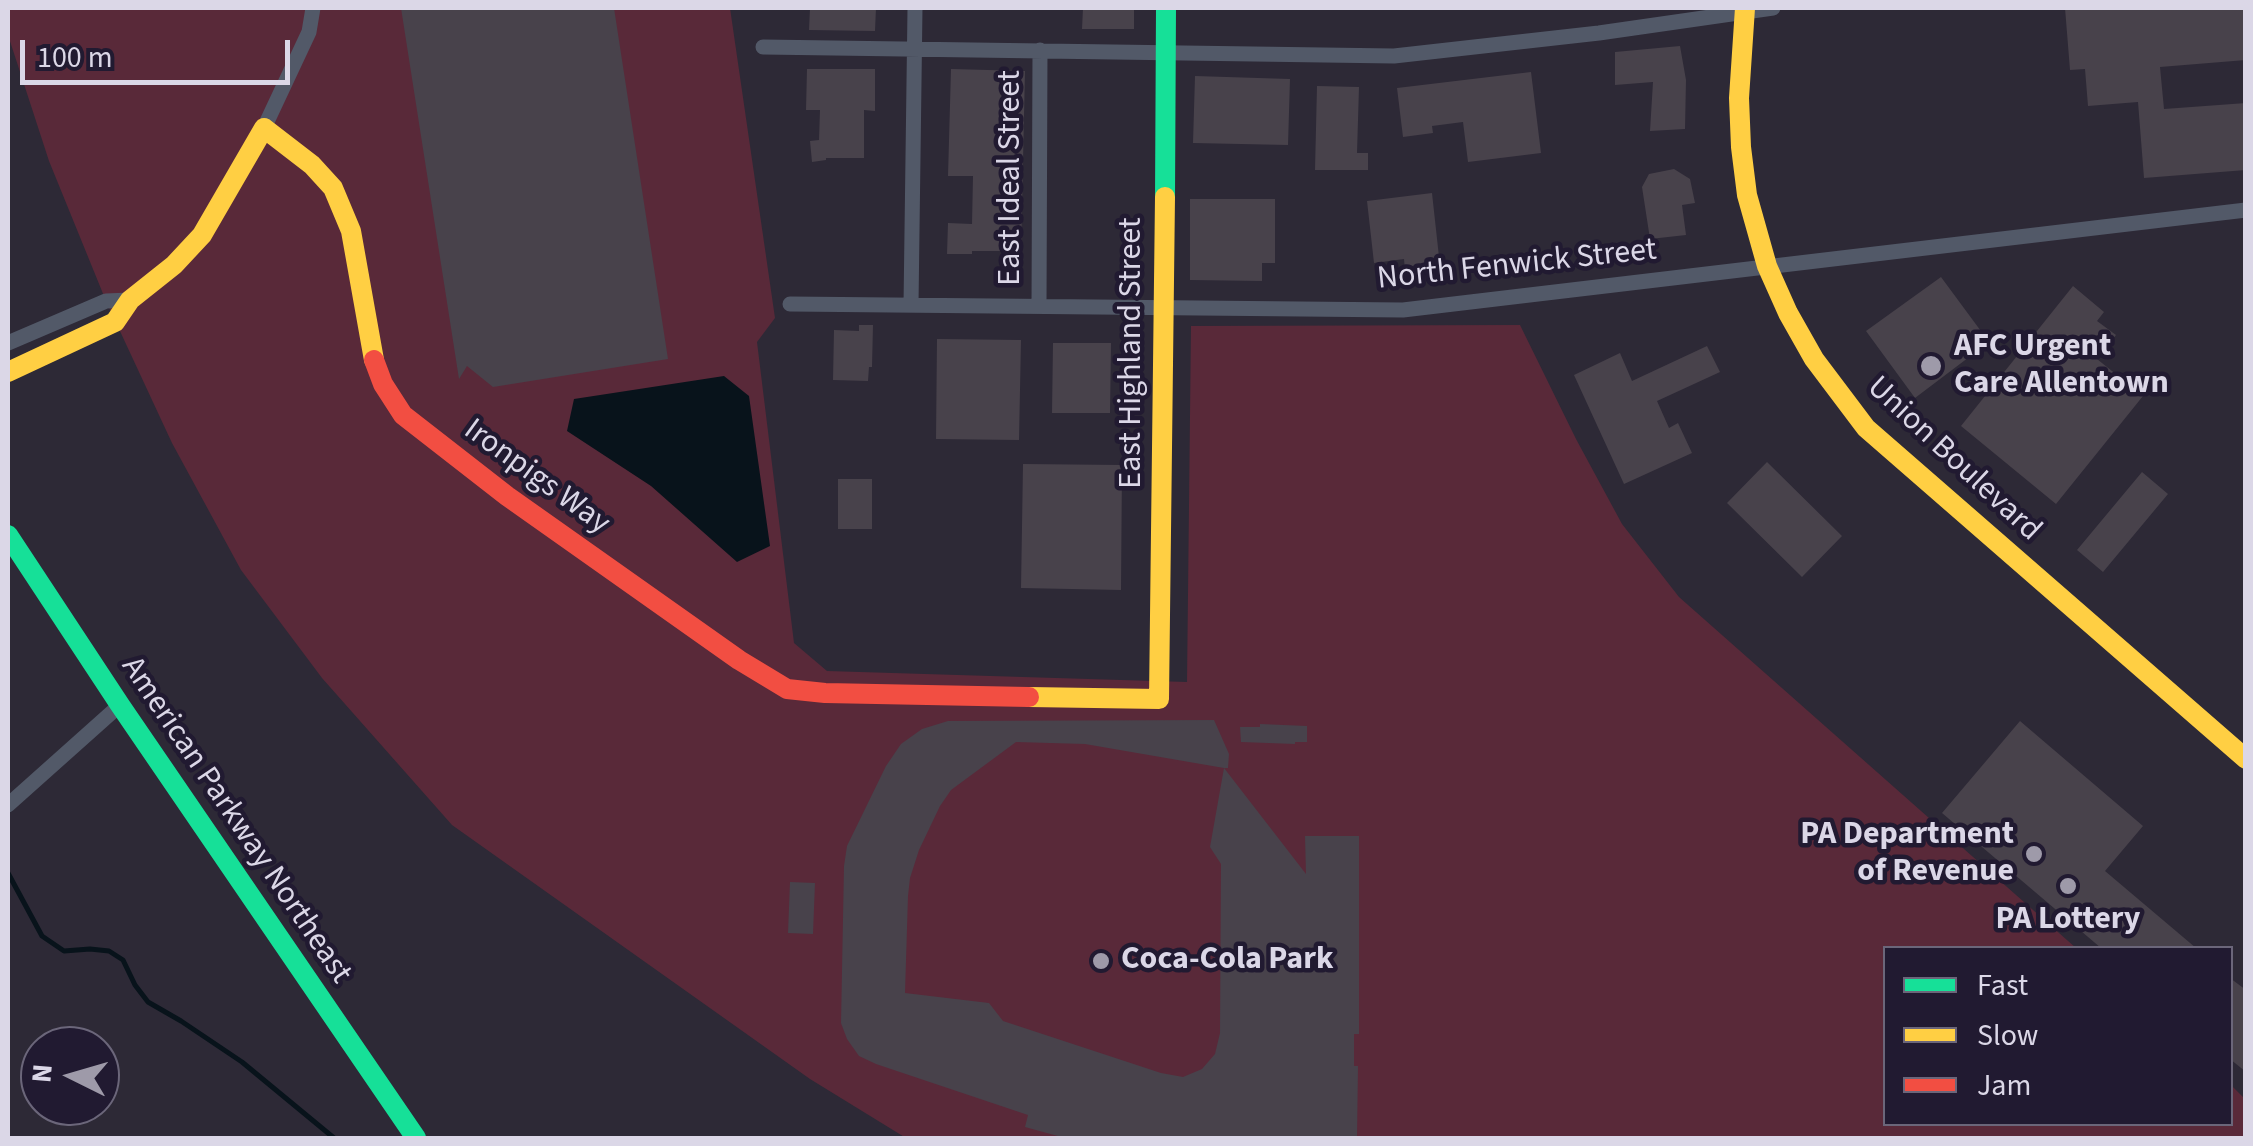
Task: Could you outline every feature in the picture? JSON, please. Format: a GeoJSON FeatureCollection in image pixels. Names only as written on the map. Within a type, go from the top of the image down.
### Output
{"type":"FeatureCollection","features":[{"type":"Feature","properties":{"kind":"street"},"geometry":{"type":"LineString","coordinates":[[8,372],[115,322],[130,300],[174,265],[202,235],[264,128],[309,32],[313,8]]}},
{"type":"Feature","properties":{"kind":"street"},"geometry":{"type":"LineString","coordinates":[[911,305],[914,8]]}},
{"type":"Feature","properties":{"kind":"street","name":"East Highland Street"},"geometry":{"type":"LineString","coordinates":[[1158,700],[1162,652],[1166,8]]}},
{"type":"Feature","properties":{"kind":"street"},"geometry":{"type":"LineString","coordinates":[[763,46],[1394,56],[1600,33],[1745,9],[1773,8]]}},
{"type":"Feature","properties":{"kind":"street","name":"Union Boulevard"},"geometry":{"type":"LineString","coordinates":[[1745,9],[1739,98],[1748,195],[1767,266],[1788,314],[1814,358],[1866,428],[2246,759]]}},
{"type":"Feature","properties":{"kind":"street","name":"East Ideal Street"},"geometry":{"type":"LineString","coordinates":[[1039,306],[1040,50]]}},
{"type":"Feature","properties":{"kind":"street","name":"Ironpigs Way"},"geometry":{"type":"LineString","coordinates":[[264,128],[312,164],[333,188],[351,231],[371,352],[383,384],[403,416],[507,496],[739,660],[787,689],[848,694],[1158,700]]}},
{"type":"Feature","properties":{"kind":"street","name":"North Fenwick Street"},"geometry":{"type":"LineString","coordinates":[[790,304],[1402,310],[2246,210]]}},
{"type":"Feature","properties":{"kind":"street"},"geometry":{"type":"LineString","coordinates":[[8,343],[106,301],[130,300]]}},
{"type":"Feature","properties":{"kind":"street","name":"American Parkway Northeast"},"geometry":{"type":"LineString","coordinates":[[8,535],[416,1138]]}},
{"type":"Feature","properties":{"kind":"street"},"geometry":{"type":"LineString","coordinates":[[8,805],[120,705]]}},
{"type":"Feature","properties":{"kind":"shaded area","name":"Coca-Cola Park"},"geometry":{"type":"Polygon","coordinates":[[[8,8],[730,8],[775,318],[757,342],[794,643],[827,671],[1187,682],[1191,326],[1520,325],[1622,524],[1679,597],[2074,946],[1883,946],[1883,1126],[2233,1126],[2233,1087],[2245,1099],[2245,1138],[906,1138],[810,1079],[452,825],[322,678],[241,570],[172,443],[106,301],[49,161],[8,35],[8,8]]]}},
{"type":"Feature","properties":{"kind":"shaded area"},"geometry":{"type":"Polygon","coordinates":[[[724,376],[749,396],[770,546],[737,562],[651,486],[567,431],[574,399],[724,376]]]}},
{"type":"Feature","properties":{"kind":"building"},"geometry":{"type":"Polygon","coordinates":[[[401,8],[614,8],[668,359],[493,387],[467,366],[459,379],[401,8]]]}},
{"type":"Feature","properties":{"kind":"building"},"geometry":{"type":"Polygon","coordinates":[[[810,8],[876,8],[875,31],[809,30],[810,8]]]}},
{"type":"Feature","properties":{"kind":"building"},"geometry":{"type":"Polygon","coordinates":[[[1083,8],[1134,8],[1134,29],[1082,29],[1083,8]]]}},
{"type":"Feature","properties":{"kind":"building"},"geometry":{"type":"Polygon","coordinates":[[[2065,8],[2246,8],[2246,60],[2160,67],[2164,109],[2246,103],[2246,170],[2144,178],[2138,102],[2088,106],[2085,69],[2070,70],[2065,8]]]}},
{"type":"Feature","properties":{"kind":"building"},"geometry":{"type":"Polygon","coordinates":[[[1680,46],[1686,80],[1685,129],[1650,131],[1653,82],[1615,85],[1615,52],[1680,46]]]}},
{"type":"Feature","properties":{"kind":"building"},"geometry":{"type":"Polygon","coordinates":[[[807,69],[875,69],[875,111],[864,110],[864,158],[812,162],[810,141],[819,140],[820,110],[806,110],[807,69]]]}},
{"type":"Feature","properties":{"kind":"building"},"geometry":{"type":"Polygon","coordinates":[[[951,69],[1025,71],[1021,251],[947,254],[948,223],[972,224],[973,176],[948,176],[951,69]]]}},
{"type":"Feature","properties":{"kind":"building"},"geometry":{"type":"Polygon","coordinates":[[[1531,72],[1541,153],[1468,162],[1463,122],[1432,126],[1433,133],[1403,137],[1397,88],[1531,72]]]}},
{"type":"Feature","properties":{"kind":"building"},"geometry":{"type":"Polygon","coordinates":[[[1195,76],[1290,79],[1288,145],[1193,143],[1195,76]]]}},
{"type":"Feature","properties":{"kind":"building"},"geometry":{"type":"Polygon","coordinates":[[[1317,86],[1359,87],[1357,153],[1368,153],[1368,170],[1315,170],[1317,86]]]}},
{"type":"Feature","properties":{"kind":"building"},"geometry":{"type":"Polygon","coordinates":[[[1674,169],[1690,179],[1695,203],[1682,205],[1686,235],[1650,239],[1642,187],[1649,174],[1674,169]]]}},
{"type":"Feature","properties":{"kind":"building"},"geometry":{"type":"Polygon","coordinates":[[[1432,193],[1440,266],[1405,270],[1404,259],[1374,263],[1367,201],[1432,193]]]}},
{"type":"Feature","properties":{"kind":"building"},"geometry":{"type":"Polygon","coordinates":[[[1190,199],[1275,199],[1275,263],[1262,263],[1262,281],[1190,280],[1190,199]]]}},
{"type":"Feature","properties":{"kind":"building"},"geometry":{"type":"Polygon","coordinates":[[[1941,277],[1989,342],[1915,398],[1866,331],[1941,277]]]}},
{"type":"Feature","properties":{"kind":"building"},"geometry":{"type":"Polygon","coordinates":[[[2073,286],[2104,312],[2097,321],[2116,335],[2097,359],[2143,396],[2056,504],[1961,426],[2073,286]]]}},
{"type":"Feature","properties":{"kind":"building"},"geometry":{"type":"Polygon","coordinates":[[[859,325],[873,325],[868,381],[833,380],[834,330],[859,331],[859,325]]]}},
{"type":"Feature","properties":{"kind":"building"},"geometry":{"type":"Polygon","coordinates":[[[937,339],[1021,340],[1019,440],[936,439],[937,339]]]}},
{"type":"Feature","properties":{"kind":"building"},"geometry":{"type":"Polygon","coordinates":[[[1053,343],[1111,343],[1110,413],[1052,413],[1053,343]]]}},
{"type":"Feature","properties":{"kind":"building"},"geometry":{"type":"Polygon","coordinates":[[[1707,346],[1720,372],[1657,401],[1669,428],[1678,423],[1692,453],[1624,484],[1574,375],[1620,353],[1632,381],[1707,346]]]}},
{"type":"Feature","properties":{"kind":"building"},"geometry":{"type":"Polygon","coordinates":[[[1767,462],[1842,536],[1802,577],[1727,503],[1767,462]]]}},
{"type":"Feature","properties":{"kind":"building"},"geometry":{"type":"Polygon","coordinates":[[[1023,464],[1122,465],[1121,590],[1021,588],[1023,464]]]}},
{"type":"Feature","properties":{"kind":"building"},"geometry":{"type":"Polygon","coordinates":[[[2142,472],[2168,494],[2103,572],[2077,550],[2142,472]]]}},
{"type":"Feature","properties":{"kind":"building"},"geometry":{"type":"Polygon","coordinates":[[[838,479],[872,479],[872,529],[838,529],[838,479]]]}},
{"type":"Feature","properties":{"kind":"building"},"geometry":{"type":"Polygon","coordinates":[[[1214,720],[1229,754],[1228,768],[1224,768],[1306,874],[1305,836],[1359,836],[1359,1034],[1354,1034],[1354,1066],[1358,1066],[1357,1138],[1065,1138],[1025,1127],[1028,1115],[859,1056],[841,1023],[847,846],[901,744],[922,729],[948,721],[1214,720]],[[1016,742],[951,790],[919,850],[908,896],[905,993],[989,1003],[1003,1021],[1161,1073],[1183,1077],[1202,1069],[1215,1054],[1220,1033],[1221,864],[1210,847],[1224,768],[1085,744],[1016,742]]]}},
{"type":"Feature","properties":{"kind":"building"},"geometry":{"type":"Polygon","coordinates":[[[2020,721],[2143,826],[2105,871],[2194,946],[2099,946],[1942,813],[2020,721]]]}},
{"type":"Feature","properties":{"kind":"building"},"geometry":{"type":"Polygon","coordinates":[[[1307,726],[1307,742],[1241,742],[1240,727],[1307,726]]]}},
{"type":"Feature","properties":{"kind":"building"},"geometry":{"type":"Polygon","coordinates":[[[790,882],[815,883],[813,934],[788,933],[790,882]]]}},
{"type":"Feature","properties":{"kind":"building"},"geometry":{"type":"Polygon","coordinates":[[[2233,980],[2246,990],[2246,1072],[2233,1061],[2233,980]]]}},
{"type":"Feature","properties":{"kind":"waterway"},"geometry":{"type":"LineString","coordinates":[[8,873],[42,936],[64,951],[109,951],[123,960],[148,1002],[242,1062],[334,1138]]}},
{"type":"Feature","properties":{"kind":"traffic: fast"},"geometry":{"type":"LineString","coordinates":[[1165,197],[1166,8]]}},
{"type":"Feature","properties":{"kind":"traffic: fast"},"geometry":{"type":"LineString","coordinates":[[8,535],[416,1138]]}},
{"type":"Feature","properties":{"kind":"traffic: slow"},"geometry":{"type":"LineString","coordinates":[[1745,8],[1739,98],[1747,195],[1767,266],[1814,359],[1866,428],[2246,759]]}},
{"type":"Feature","properties":{"kind":"traffic: slow"},"geometry":{"type":"LineString","coordinates":[[8,372],[115,322],[130,300],[174,265],[202,235],[264,128],[312,165],[333,188],[351,231],[374,360]]}},
{"type":"Feature","properties":{"kind":"traffic: slow"},"geometry":{"type":"LineString","coordinates":[[1029,697],[1159,699],[1165,197]]}},
{"type":"Feature","properties":{"kind":"traffic: jam"},"geometry":{"type":"LineString","coordinates":[[374,360],[383,384],[403,415],[507,496],[739,660],[787,689],[1029,697]]}},
{"type":"Feature","properties":{"kind":"place","name":"AFC Urgent Care Allentown"},"geometry":{"type":"Point","coordinates":[1931,366]}},
{"type":"Feature","properties":{"kind":"place","name":"PA Department of Revenue"},"geometry":{"type":"Point","coordinates":[2034,854]}},
{"type":"Feature","properties":{"kind":"place","name":"PA Lottery"},"geometry":{"type":"Point","coordinates":[2068,886]}},
{"type":"Feature","properties":{"kind":"place","name":"Coca-Cola Park"},"geometry":{"type":"Point","coordinates":[1101,961]}}]}
